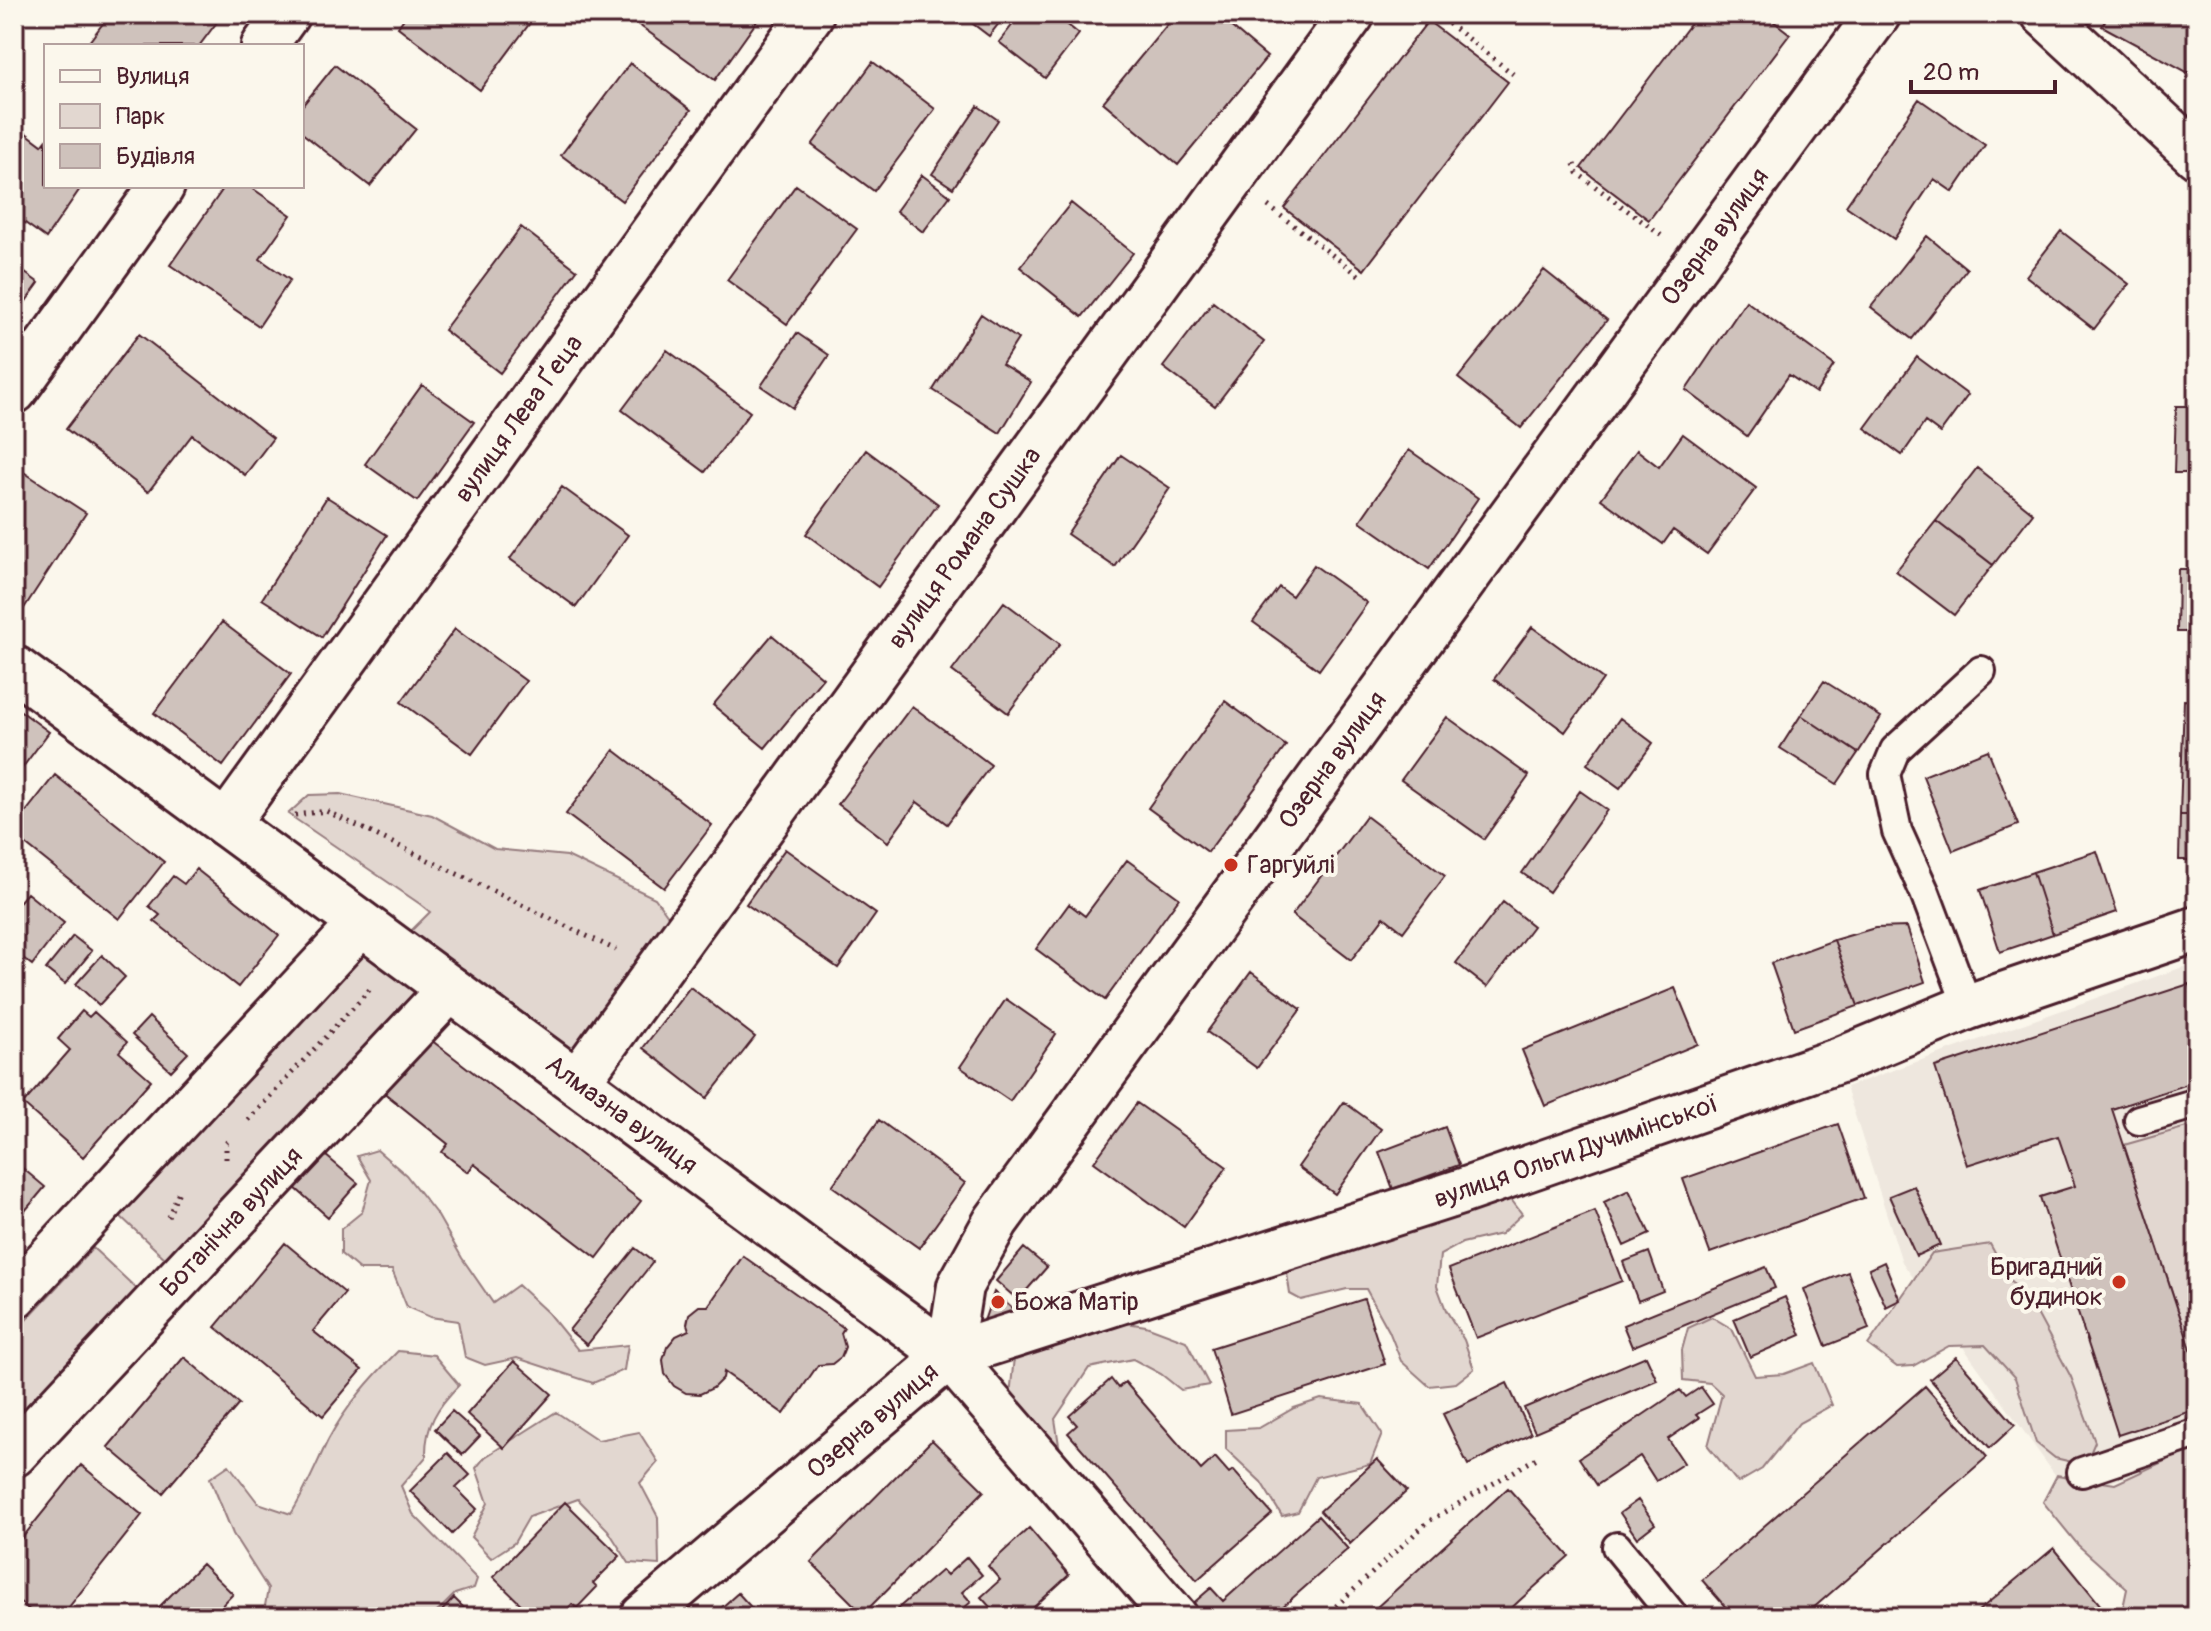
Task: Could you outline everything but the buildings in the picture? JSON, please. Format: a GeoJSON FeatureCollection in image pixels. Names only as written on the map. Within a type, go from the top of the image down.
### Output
{"type":"FeatureCollection","features":[{"type":"Feature","properties":{"kind":"street"},"geometry":{"type":"LineString","coordinates":[[265,44],[287,14]]}},
{"type":"Feature","properties":{"kind":"street","name":"вулиця Лева Ґеца"},"geometry":{"type":"LineString","coordinates":[[226,824],[811,14]]}},
{"type":"Feature","properties":{"kind":"street","name":"вулиця Романа Сушка"},"geometry":{"type":"LineString","coordinates":[[577,1082],[1352,14]]}},
{"type":"Feature","properties":{"kind":"street","name":"Озерна вулиця"},"geometry":{"type":"LineString","coordinates":[[643,1617],[949,1356],[960,1286],[996,1221],[1878,14]]}},
{"type":"Feature","properties":{"kind":"street"},"geometry":{"type":"LineString","coordinates":[[2044,14],[2197,156]]}},
{"type":"Feature","properties":{"kind":"street"},"geometry":{"type":"LineString","coordinates":[[14,391],[161,188]]}},
{"type":"Feature","properties":{"kind":"street","name":"Алмазна вулиця"},"geometry":{"type":"LineString","coordinates":[[14,668],[949,1356],[1175,1617]]}},
{"type":"Feature","properties":{"kind":"street"},"geometry":{"type":"LineString","coordinates":[[14,1296],[361,924]]}},
{"type":"Feature","properties":{"kind":"street","name":"вулиця Ольги Дучимінської"},"geometry":{"type":"LineString","coordinates":[[949,1356],[1475,1187],[1840,1060],[1968,1007],[2197,929]]}},
{"type":"Feature","properties":{"kind":"street","name":"Ботанічна вулиця"},"geometry":{"type":"LineString","coordinates":[[14,1454],[450,989]]}},
{"type":"Feature","properties":{"kind":"lane"},"geometry":{"type":"LineString","coordinates":[[1968,1007],[1925,893],[1897,831],[1885,774],[1895,750],[1981,671]]}},
{"type":"Feature","properties":{"kind":"lane"},"geometry":{"type":"LineString","coordinates":[[2139,1120],[2197,1103]]}},
{"type":"Feature","properties":{"kind":"lane"},"geometry":{"type":"LineString","coordinates":[[2082,1472],[2197,1433]]}},
{"type":"Feature","properties":{"kind":"lane"},"geometry":{"type":"LineString","coordinates":[[1617,1547],[1674,1617]]}},
{"type":"Feature","properties":{"kind":"path"},"geometry":{"type":"LineString","coordinates":[[1436,14],[1513,74]]}},
{"type":"Feature","properties":{"kind":"path"},"geometry":{"type":"LineString","coordinates":[[1574,164],[1577,173],[1697,262]]}},
{"type":"Feature","properties":{"kind":"path"},"geometry":{"type":"LineString","coordinates":[[1231,179],[1360,276]]}},
{"type":"Feature","properties":{"kind":"path"},"geometry":{"type":"LineString","coordinates":[[226,824],[326,811],[601,945],[662,966]]}},
{"type":"Feature","properties":{"kind":"path"},"geometry":{"type":"LineString","coordinates":[[246,1122],[403,954]]}},
{"type":"Feature","properties":{"kind":"path"},"geometry":{"type":"LineString","coordinates":[[236,1132],[226,1143],[225,1168],[258,1194]]}},
{"type":"Feature","properties":{"kind":"path"},"geometry":{"type":"LineString","coordinates":[[1324,1617],[1429,1521],[1540,1456]]}},
{"type":"Feature","properties":{"kind":"shaded area"},"geometry":{"type":"Polygon","coordinates":[[[2197,962],[2197,1450],[2071,1497],[1902,1262],[1846,1087],[2197,962]]]}},
{"type":"Feature","properties":{"kind":"green space"},"geometry":{"type":"Polygon","coordinates":[[[340,794],[432,815],[495,849],[567,856],[655,898],[697,956],[656,993],[607,1002],[571,1053],[411,931],[430,912],[288,814],[309,795],[340,794]]]}},
{"type":"Feature","properties":{"kind":"green space"},"geometry":{"type":"Polygon","coordinates":[[[370,945],[419,990],[168,1261],[119,1215],[370,945]]]}},
{"type":"Feature","properties":{"kind":"green space"},"geometry":{"type":"Polygon","coordinates":[[[2197,1124],[2197,1368],[2124,1145],[2197,1124]]]}},
{"type":"Feature","properties":{"kind":"green space"},"geometry":{"type":"Polygon","coordinates":[[[377,1150],[406,1175],[438,1216],[493,1303],[518,1285],[548,1313],[578,1350],[628,1345],[624,1370],[593,1383],[517,1358],[485,1365],[465,1357],[458,1321],[430,1317],[407,1307],[392,1270],[360,1270],[341,1254],[341,1229],[362,1212],[371,1180],[357,1156],[377,1150]]]}},
{"type":"Feature","properties":{"kind":"green space"},"geometry":{"type":"Polygon","coordinates":[[[1507,1194],[1522,1214],[1501,1234],[1462,1243],[1440,1255],[1437,1286],[1446,1310],[1464,1340],[1474,1369],[1456,1383],[1429,1386],[1401,1361],[1366,1289],[1347,1289],[1301,1300],[1290,1294],[1287,1273],[1317,1256],[1420,1218],[1456,1217],[1507,1194]]]}},
{"type":"Feature","properties":{"kind":"green space"},"geometry":{"type":"Polygon","coordinates":[[[1990,1244],[2009,1279],[2034,1308],[2071,1377],[2095,1442],[2085,1465],[2055,1458],[2036,1443],[2015,1378],[1985,1345],[1949,1346],[1913,1366],[1897,1367],[1868,1345],[1932,1253],[1990,1244]]]}},
{"type":"Feature","properties":{"kind":"green space"},"geometry":{"type":"Polygon","coordinates":[[[93,1248],[138,1290],[14,1430],[14,1333],[93,1248]]]}},
{"type":"Feature","properties":{"kind":"green space"},"geometry":{"type":"Polygon","coordinates":[[[1712,1317],[1732,1329],[1755,1376],[1784,1374],[1814,1363],[1832,1405],[1799,1423],[1762,1469],[1738,1483],[1708,1446],[1722,1394],[1710,1383],[1683,1380],[1682,1350],[1688,1328],[1712,1317]]]}},
{"type":"Feature","properties":{"kind":"green space"},"geometry":{"type":"Polygon","coordinates":[[[1100,1319],[1146,1326],[1186,1341],[1209,1385],[1181,1390],[1161,1374],[1133,1359],[1089,1368],[1055,1419],[1061,1458],[1010,1396],[1014,1357],[1100,1319]]]}},
{"type":"Feature","properties":{"kind":"green space"},"geometry":{"type":"Polygon","coordinates":[[[398,1351],[434,1355],[459,1385],[444,1401],[430,1426],[426,1457],[401,1486],[413,1514],[477,1579],[474,1588],[455,1594],[432,1617],[263,1617],[268,1589],[233,1534],[210,1478],[229,1465],[258,1503],[291,1514],[343,1416],[398,1351]]]}},
{"type":"Feature","properties":{"kind":"green space"},"geometry":{"type":"Polygon","coordinates":[[[1321,1399],[1362,1404],[1382,1434],[1370,1464],[1316,1477],[1298,1512],[1282,1516],[1261,1482],[1226,1449],[1226,1430],[1259,1428],[1294,1408],[1321,1399]]]}},
{"type":"Feature","properties":{"kind":"green space"},"geometry":{"type":"Polygon","coordinates":[[[556,1412],[598,1440],[639,1432],[658,1462],[640,1483],[658,1517],[659,1565],[629,1563],[608,1530],[578,1499],[529,1517],[514,1543],[491,1558],[471,1537],[488,1503],[476,1468],[485,1457],[556,1412]]]}},
{"type":"Feature","properties":{"kind":"green space"},"geometry":{"type":"Polygon","coordinates":[[[2197,1446],[2197,1617],[2121,1617],[2127,1589],[2078,1545],[2043,1502],[2057,1475],[2115,1484],[2197,1446]]]}},
{"type":"Feature","properties":{"kind":"place","name":"Гаргуйлі"},"geometry":{"type":"Point","coordinates":[1231,865]}},
{"type":"Feature","properties":{"kind":"place","name":"Бригадний будинок"},"geometry":{"type":"Point","coordinates":[2119,1282]}},
{"type":"Feature","properties":{"kind":"place","name":"Божа Матір"},"geometry":{"type":"Point","coordinates":[998,1302]}}]}
